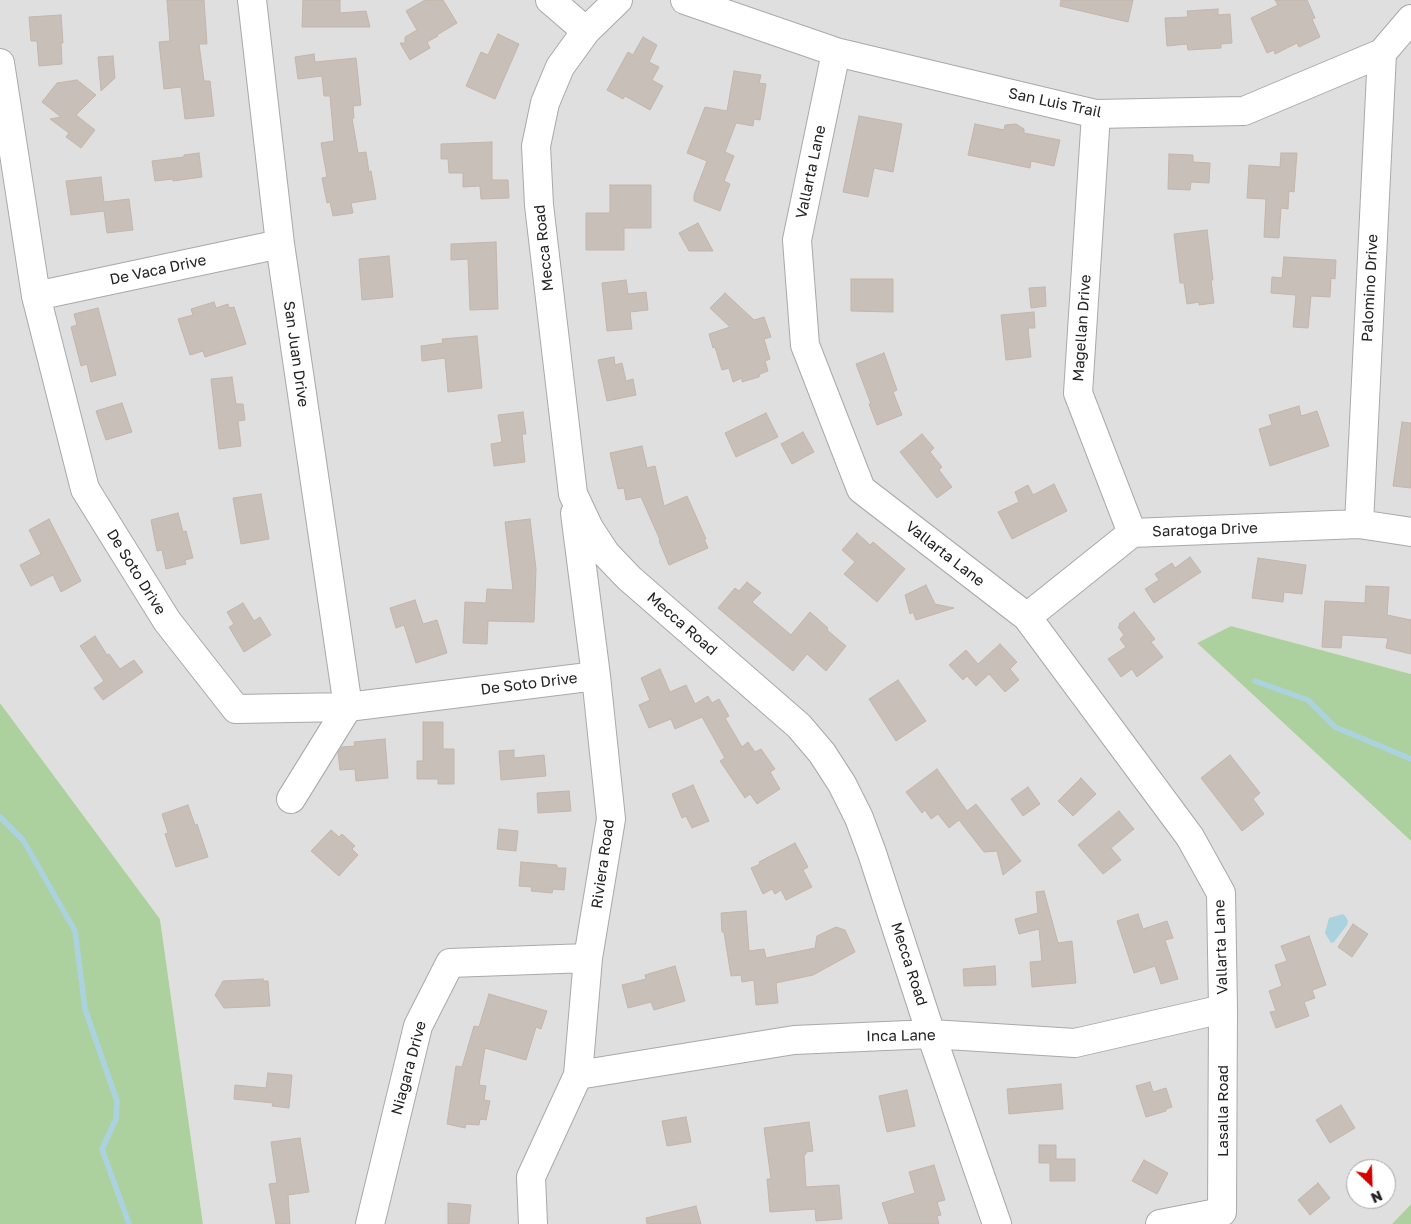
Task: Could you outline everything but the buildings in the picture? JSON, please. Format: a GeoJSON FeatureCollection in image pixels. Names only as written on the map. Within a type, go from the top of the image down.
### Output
{"type":"FeatureCollection","features":[{"type":"Feature","properties":{"kind":"street","name":"San Juan Drive"},"geometry":{"type":"LineString","coordinates":[[252,0],[280,244],[348,707]]}},
{"type":"Feature","properties":{"kind":"street"},"geometry":{"type":"LineString","coordinates":[[550,0],[586,31]]}},
{"type":"Feature","properties":{"kind":"street","name":"Mecca Road"},"geometry":{"type":"LineString","coordinates":[[618,0],[586,31],[560,67],[545,102],[536,146],[539,205],[573,494],[589,528],[606,554],[629,578],[799,726],[822,753],[842,784],[859,818],[872,852],[931,1034],[997,1224]]}},
{"type":"Feature","properties":{"kind":"street","name":"San Luis Trail"},"geometry":{"type":"LineString","coordinates":[[685,0],[836,52],[1096,114],[1244,111],[1382,53],[1411,19]]}},
{"type":"Feature","properties":{"kind":"street","name":"Vallarta Lane"},"geometry":{"type":"LineString","coordinates":[[836,52],[797,240],[805,344],[861,489],[1027,617],[1190,837],[1221,893],[1223,1009]]}},
{"type":"Feature","properties":{"kind":"street","name":"Palomino Drive"},"geometry":{"type":"LineString","coordinates":[[1358,524],[1382,53]]}},
{"type":"Feature","properties":{"kind":"street","name":"De Soto Drive"},"geometry":{"type":"LineString","coordinates":[[0,63],[36,296],[85,488],[167,621],[236,709],[348,707],[596,676]]}},
{"type":"Feature","properties":{"kind":"street","name":"Magellan Drive"},"geometry":{"type":"LineString","coordinates":[[1096,114],[1078,393],[1132,533]]}},
{"type":"Feature","properties":{"kind":"street","name":"De Vaca Drive"},"geometry":{"type":"LineString","coordinates":[[36,296],[280,244]]}},
{"type":"Feature","properties":{"kind":"street","name":"Riviera Road"},"geometry":{"type":"LineString","coordinates":[[533,1224],[531,1177],[578,1075],[588,958],[611,819],[596,676],[573,494]]}},
{"type":"Feature","properties":{"kind":"street","name":"Saratoga Drive"},"geometry":{"type":"LineString","coordinates":[[1027,617],[1132,533],[1358,524],[1411,532]]}},
{"type":"Feature","properties":{"kind":"street"},"geometry":{"type":"LineString","coordinates":[[291,799],[348,707]]}},
{"type":"Feature","properties":{"kind":"street","name":"Niagara Drive"},"geometry":{"type":"LineString","coordinates":[[370,1224],[418,1026],[450,963],[588,958]]}},
{"type":"Feature","properties":{"kind":"street","name":"Inca Lane"},"geometry":{"type":"LineString","coordinates":[[578,1075],[794,1040],[931,1034],[1075,1044],[1223,1009]]}},
{"type":"Feature","properties":{"kind":"street","name":"Lasalla Road"},"geometry":{"type":"LineString","coordinates":[[1160,1224],[1222,1212],[1223,1009]]}},
{"type":"Feature","properties":{"kind":"shaded area"},"geometry":{"type":"Polygon","coordinates":[[[0,0],[1411,0],[1411,674],[1231,626],[1197,643],[1411,841],[1411,1204],[1392,1224],[203,1224],[160,919],[0,703],[0,0]]]}},
{"type":"Feature","properties":{"kind":"green space"},"geometry":{"type":"Polygon","coordinates":[[[1231,626],[1411,674],[1411,841],[1197,643],[1231,626]]]}},
{"type":"Feature","properties":{"kind":"green space"},"geometry":{"type":"Polygon","coordinates":[[[0,703],[160,919],[203,1224],[0,1224],[0,703]]]}},
{"type":"Feature","properties":{"kind":"green space"},"geometry":{"type":"Polygon","coordinates":[[[1411,1204],[1411,1224],[1392,1224],[1411,1204]]]}},
{"type":"Feature","properties":{"kind":"water"},"geometry":{"type":"Polygon","coordinates":[[[1343,914],[1348,921],[1347,925],[1334,942],[1331,943],[1325,933],[1329,918],[1343,914]]]}},
{"type":"Feature","properties":{"kind":"waterway"},"geometry":{"type":"LineString","coordinates":[[1255,681],[1308,700],[1335,727],[1411,759]]}},
{"type":"Feature","properties":{"kind":"waterway"},"geometry":{"type":"LineString","coordinates":[[0,817],[23,840],[75,931],[85,1009],[117,1101],[116,1119],[102,1149],[129,1224]]}}]}
